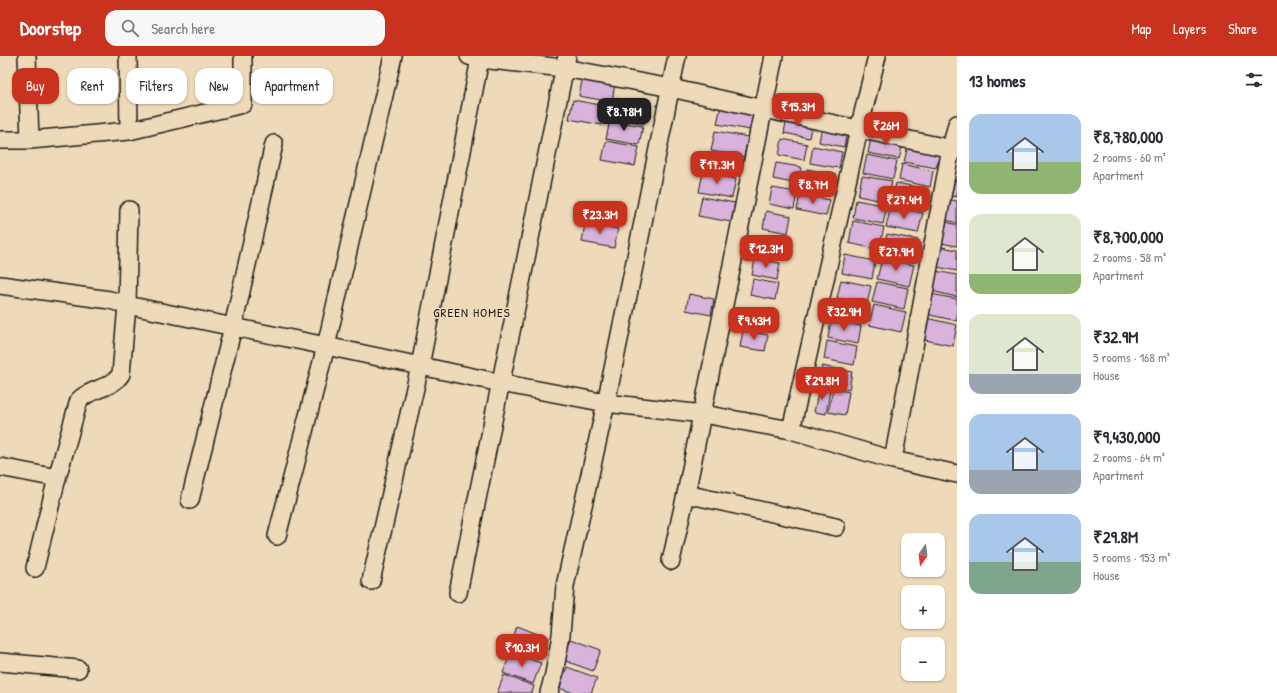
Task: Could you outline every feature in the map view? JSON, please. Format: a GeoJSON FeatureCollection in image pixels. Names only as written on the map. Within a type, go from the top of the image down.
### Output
{"type":"FeatureCollection","features":[{"type":"Feature","properties":{"kind":"street"},"geometry":{"type":"LineString","coordinates":[[27,56],[30,140]]}},
{"type":"Feature","properties":{"kind":"street"},"geometry":{"type":"LineString","coordinates":[[128,56],[129,131]]}},
{"type":"Feature","properties":{"kind":"street"},"geometry":{"type":"LineString","coordinates":[[0,140],[30,140],[129,131],[243,104],[243,56]]}},
{"type":"Feature","properties":{"kind":"street"},"geometry":{"type":"LineString","coordinates":[[277,536],[326,346],[393,56]]}},
{"type":"Feature","properties":{"kind":"street"},"geometry":{"type":"LineString","coordinates":[[549,693],[561,635],[565,586],[606,403],[677,56]]}},
{"type":"Feature","properties":{"kind":"street"},"geometry":{"type":"LineString","coordinates":[[671,561],[703,414],[774,56]]}},
{"type":"Feature","properties":{"kind":"street"},"geometry":{"type":"LineString","coordinates":[[791,430],[877,56]]}},
{"type":"Feature","properties":{"kind":"street"},"geometry":{"type":"LineString","coordinates":[[371,581],[420,366],[474,57],[565,62],[764,109],[954,149]]}},
{"type":"Feature","properties":{"kind":"street"},"geometry":{"type":"LineString","coordinates":[[458,593],[565,62]]}},
{"type":"Feature","properties":{"kind":"street"},"geometry":{"type":"LineString","coordinates":[[893,460],[954,149],[957,124]]}},
{"type":"Feature","properties":{"kind":"street"},"geometry":{"type":"LineString","coordinates":[[190,500],[233,327],[274,144]]}},
{"type":"Feature","properties":{"kind":"street"},"geometry":{"type":"LineString","coordinates":[[35,568],[57,478],[79,400],[84,395],[117,380],[121,374],[127,305],[129,210]]}},
{"type":"Feature","properties":{"kind":"street"},"geometry":{"type":"LineString","coordinates":[[0,285],[110,300],[127,305],[501,384],[606,403],[703,414],[791,430],[893,460],[957,474]]}},
{"type":"Feature","properties":{"kind":"street"},"geometry":{"type":"LineString","coordinates":[[0,467],[57,478]]}},
{"type":"Feature","properties":{"kind":"street"},"geometry":{"type":"LineString","coordinates":[[686,494],[836,527]]}},
{"type":"Feature","properties":{"kind":"street"},"geometry":{"type":"LineString","coordinates":[[0,662],[78,669]]}},
{"type":"Feature","properties":{"kind":"building"},"geometry":{"type":"Polygon","coordinates":[[[583,76],[615,83],[612,102],[579,96],[583,76]]]}},
{"type":"Feature","properties":{"kind":"building"},"geometry":{"type":"Polygon","coordinates":[[[614,98],[647,105],[644,124],[611,117],[614,98]]]}},
{"type":"Feature","properties":{"kind":"building"},"geometry":{"type":"Polygon","coordinates":[[[573,100],[606,106],[602,125],[569,119],[573,100]]]}},
{"type":"Feature","properties":{"kind":"building"},"geometry":{"type":"Polygon","coordinates":[[[721,105],[754,111],[750,130],[717,124],[721,105]]]}},
{"type":"Feature","properties":{"kind":"building"},"geometry":{"type":"Polygon","coordinates":[[[787,117],[812,121],[809,138],[784,133],[787,117]]]}},
{"type":"Feature","properties":{"kind":"building"},"geometry":{"type":"Polygon","coordinates":[[[610,120],[643,126],[639,145],[606,139],[610,120]]]}},
{"type":"Feature","properties":{"kind":"building"},"geometry":{"type":"Polygon","coordinates":[[[822,126],[847,131],[844,147],[819,142],[822,126]]]}},
{"type":"Feature","properties":{"kind":"building"},"geometry":{"type":"Polygon","coordinates":[[[715,131],[748,137],[744,157],[711,151],[715,131]]]}},
{"type":"Feature","properties":{"kind":"building"},"geometry":{"type":"Polygon","coordinates":[[[872,133],[904,140],[899,159],[868,153],[872,133]]]}},
{"type":"Feature","properties":{"kind":"building"},"geometry":{"type":"Polygon","coordinates":[[[782,139],[807,144],[804,160],[779,155],[782,139]]]}},
{"type":"Feature","properties":{"kind":"building"},"geometry":{"type":"Polygon","coordinates":[[[606,141],[639,147],[635,166],[602,160],[606,141]]]}},
{"type":"Feature","properties":{"kind":"building"},"geometry":{"type":"Polygon","coordinates":[[[909,141],[941,148],[936,168],[904,162],[909,141]]]}},
{"type":"Feature","properties":{"kind":"building"},"geometry":{"type":"Polygon","coordinates":[[[813,146],[842,152],[839,168],[810,163],[813,146]]]}},
{"type":"Feature","properties":{"kind":"building"},"geometry":{"type":"Polygon","coordinates":[[[867,155],[897,161],[893,179],[863,173],[867,155]]]}},
{"type":"Feature","properties":{"kind":"building"},"geometry":{"type":"Polygon","coordinates":[[[776,163],[801,167],[798,184],[773,179],[776,163]]]}},
{"type":"Feature","properties":{"kind":"building"},"geometry":{"type":"Polygon","coordinates":[[[902,164],[933,171],[930,187],[899,180],[902,164]]]}},
{"type":"Feature","properties":{"kind":"building"},"geometry":{"type":"Polygon","coordinates":[[[807,169],[836,175],[833,191],[804,185],[807,169]]]}},
{"type":"Feature","properties":{"kind":"building"},"geometry":{"type":"Polygon","coordinates":[[[703,172],[736,179],[732,198],[699,192],[703,172]]]}},
{"type":"Feature","properties":{"kind":"building"},"geometry":{"type":"Polygon","coordinates":[[[862,176],[892,181],[888,202],[858,196],[862,176]]]}},
{"type":"Feature","properties":{"kind":"building"},"geometry":{"type":"Polygon","coordinates":[[[955,180],[957,180],[957,197],[951,196],[955,180]]]}},
{"type":"Feature","properties":{"kind":"building"},"geometry":{"type":"Polygon","coordinates":[[[896,183],[928,189],[923,210],[892,203],[896,183]]]}},
{"type":"Feature","properties":{"kind":"building"},"geometry":{"type":"Polygon","coordinates":[[[772,188],[797,192],[794,209],[769,204],[772,188]]]}},
{"type":"Feature","properties":{"kind":"building"},"geometry":{"type":"Polygon","coordinates":[[[800,194],[830,200],[826,216],[797,210],[800,194]]]}},
{"type":"Feature","properties":{"kind":"building"},"geometry":{"type":"Polygon","coordinates":[[[702,197],[735,203],[731,222],[698,216],[702,197]]]}},
{"type":"Feature","properties":{"kind":"building"},"geometry":{"type":"Polygon","coordinates":[[[856,200],[887,206],[883,224],[853,218],[856,200]]]}},
{"type":"Feature","properties":{"kind":"building"},"geometry":{"type":"Polygon","coordinates":[[[951,200],[957,201],[957,223],[946,220],[951,200]]]}},
{"type":"Feature","properties":{"kind":"building"},"geometry":{"type":"Polygon","coordinates":[[[891,206],[923,213],[918,233],[886,227],[891,206]]]}},
{"type":"Feature","properties":{"kind":"building"},"geometry":{"type":"Polygon","coordinates":[[[766,211],[791,216],[788,233],[763,228],[766,211]]]}},
{"type":"Feature","properties":{"kind":"building"},"geometry":{"type":"Polygon","coordinates":[[[853,221],[884,227],[879,250],[849,243],[853,221]]]}},
{"type":"Feature","properties":{"kind":"building"},"geometry":{"type":"Polygon","coordinates":[[[946,222],[957,225],[957,246],[941,243],[946,222]]]}},
{"type":"Feature","properties":{"kind":"building"},"geometry":{"type":"Polygon","coordinates":[[[585,223],[618,229],[614,248],[582,242],[585,223]]]}},
{"type":"Feature","properties":{"kind":"building"},"geometry":{"type":"Polygon","coordinates":[[[887,234],[919,240],[914,261],[882,254],[887,234]]]}},
{"type":"Feature","properties":{"kind":"building"},"geometry":{"type":"Polygon","coordinates":[[[760,235],[785,240],[782,257],[757,252],[760,235]]]}},
{"type":"Feature","properties":{"kind":"building"},"geometry":{"type":"Polygon","coordinates":[[[942,247],[957,250],[957,271],[937,267],[942,247]]]}},
{"type":"Feature","properties":{"kind":"building"},"geometry":{"type":"Polygon","coordinates":[[[845,255],[875,261],[872,279],[842,273],[845,255]]]}},
{"type":"Feature","properties":{"kind":"building"},"geometry":{"type":"Polygon","coordinates":[[[755,259],[780,263],[777,280],[752,275],[755,259]]]}},
{"type":"Feature","properties":{"kind":"building"},"geometry":{"type":"Polygon","coordinates":[[[882,259],[914,265],[909,286],[877,279],[882,259]]]}},
{"type":"Feature","properties":{"kind":"building"},"geometry":{"type":"Polygon","coordinates":[[[935,271],[957,275],[957,297],[931,291],[935,271]]]}},
{"type":"Feature","properties":{"kind":"building"},"geometry":{"type":"Polygon","coordinates":[[[753,279],[778,284],[775,300],[750,295],[753,279]]]}},
{"type":"Feature","properties":{"kind":"building"},"geometry":{"type":"Polygon","coordinates":[[[841,280],[871,286],[867,304],[837,298],[841,280]]]}},
{"type":"Feature","properties":{"kind":"building"},"geometry":{"type":"Polygon","coordinates":[[[877,282],[908,288],[904,309],[872,302],[877,282]]]}},
{"type":"Feature","properties":{"kind":"building"},"geometry":{"type":"Polygon","coordinates":[[[689,294],[714,299],[711,315],[686,310],[689,294]]]}},
{"type":"Feature","properties":{"kind":"building"},"geometry":{"type":"Polygon","coordinates":[[[931,294],[957,299],[957,321],[926,314],[931,294]]]}},
{"type":"Feature","properties":{"kind":"building"},"geometry":{"type":"Polygon","coordinates":[[[836,300],[866,306],[863,324],[832,318],[836,300]]]}},
{"type":"Feature","properties":{"kind":"building"},"geometry":{"type":"Polygon","coordinates":[[[874,305],[906,312],[901,332],[869,325],[874,305]]]}},
{"type":"Feature","properties":{"kind":"building"},"geometry":{"type":"Polygon","coordinates":[[[926,318],[957,325],[953,346],[921,339],[926,318]]]}},
{"type":"Feature","properties":{"kind":"building"},"geometry":{"type":"Polygon","coordinates":[[[831,320],[861,326],[858,344],[828,338],[831,320]]]}},
{"type":"Feature","properties":{"kind":"building"},"geometry":{"type":"Polygon","coordinates":[[[743,330],[768,335],[765,351],[740,347],[743,330]]]}},
{"type":"Feature","properties":{"kind":"building"},"geometry":{"type":"Polygon","coordinates":[[[827,341],[857,347],[854,365],[824,359],[827,341]]]}},
{"type":"Feature","properties":{"kind":"building"},"geometry":{"type":"Polygon","coordinates":[[[822,366],[852,372],[849,390],[818,384],[822,366]]]}},
{"type":"Feature","properties":{"kind":"building"},"geometry":{"type":"Polygon","coordinates":[[[819,388],[830,390],[826,414],[814,412],[819,388]]]}},
{"type":"Feature","properties":{"kind":"building"},"geometry":{"type":"Polygon","coordinates":[[[833,389],[849,392],[845,415],[828,412],[833,389]]]}},
{"type":"Feature","properties":{"kind":"building"},"geometry":{"type":"Polygon","coordinates":[[[517,626],[548,638],[540,658],[510,647],[517,626]]]}},
{"type":"Feature","properties":{"kind":"building"},"geometry":{"type":"Polygon","coordinates":[[[571,639],[601,650],[593,671],[563,660],[571,639]]]}},
{"type":"Feature","properties":{"kind":"building"},"geometry":{"type":"Polygon","coordinates":[[[511,652],[541,663],[533,684],[503,673],[511,652]]]}},
{"type":"Feature","properties":{"kind":"building"},"geometry":{"type":"Polygon","coordinates":[[[567,667],[597,678],[591,693],[574,693],[559,688],[567,667]]]}},
{"type":"Feature","properties":{"kind":"building"},"geometry":{"type":"Polygon","coordinates":[[[504,675],[534,686],[532,693],[497,693],[504,675]]]}},
{"type":"Feature","properties":{"kind":"district","name":"GREEN HOMES"},"geometry":{"type":"Point","coordinates":[472,312]}}]}
